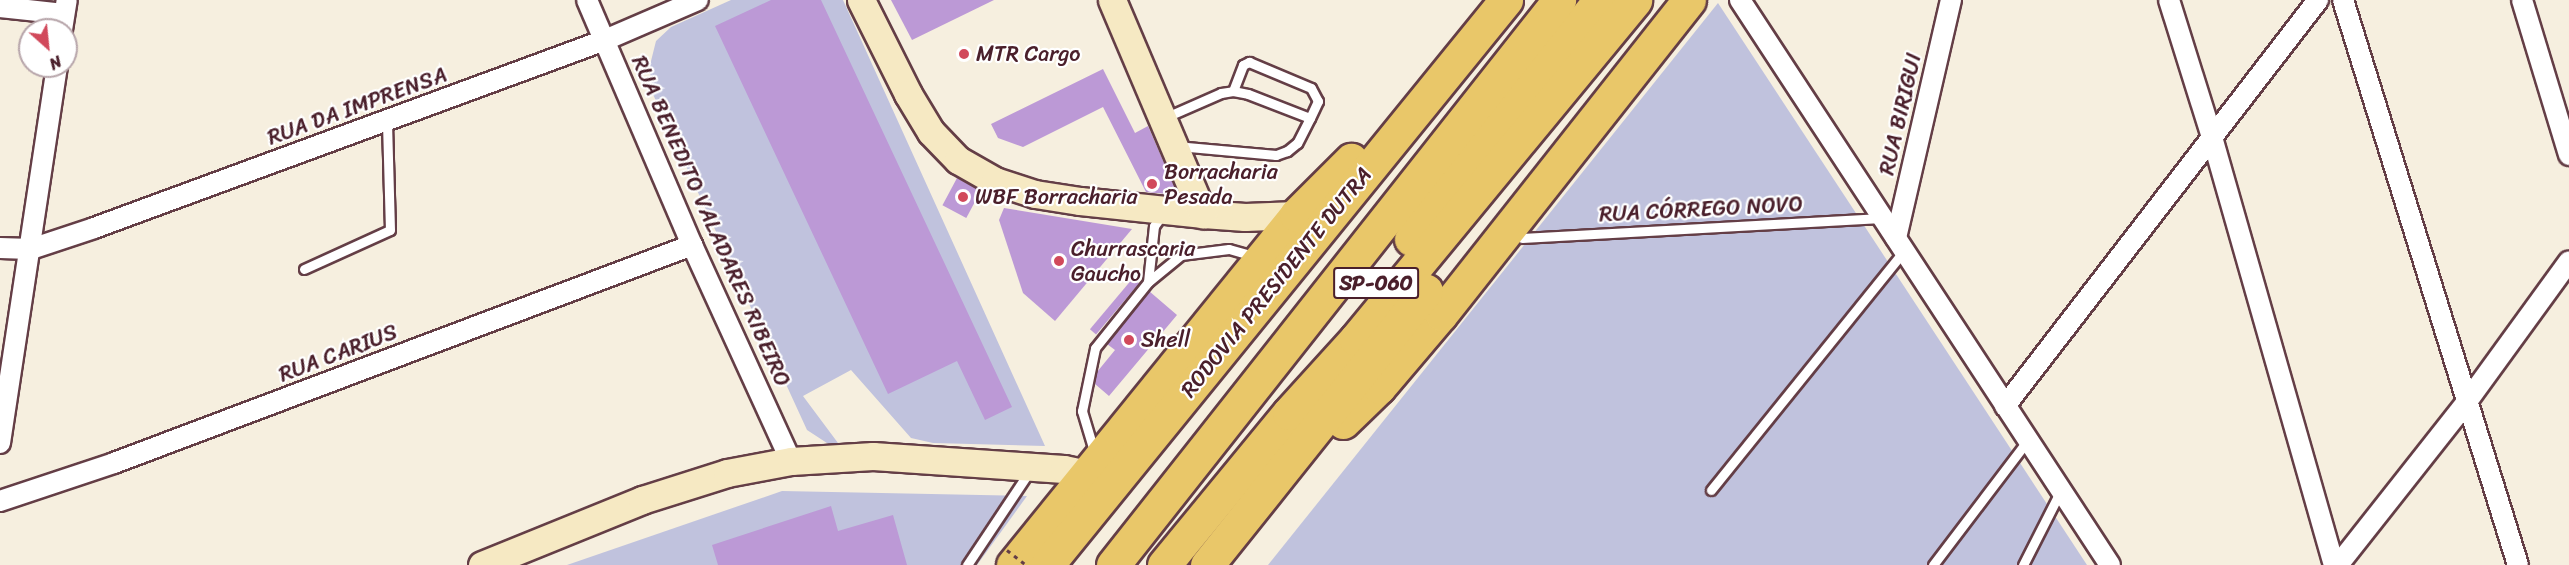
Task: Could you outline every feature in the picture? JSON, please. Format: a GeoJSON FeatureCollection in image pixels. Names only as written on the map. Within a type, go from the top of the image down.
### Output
{"type":"FeatureCollection","features":[{"type":"Feature","properties":{"kind":"highway","name":"RODOVIA PRESIDENTE DUTRA"},"geometry":{"type":"LineString","coordinates":[[1047,565],[1506,0]]}},
{"type":"Feature","properties":{"kind":"highway","name":"RODOVIA PRESIDENTE DUTRA"},"geometry":{"type":"LineString","coordinates":[[1113,565],[1559,0]]}},
{"type":"Feature","properties":{"kind":"highway","name":"SP-060"},"geometry":{"type":"LineString","coordinates":[[1152,565],[1600,0]]}},
{"type":"Feature","properties":{"kind":"highway"},"geometry":{"type":"LineString","coordinates":[[1164,565],[1289,413],[1364,330],[1635,0]]}},
{"type":"Feature","properties":{"kind":"highway","name":"SP-060"},"geometry":{"type":"LineString","coordinates":[[1207,565],[1656,0]]}},
{"type":"Feature","properties":{"kind":"highway"},"geometry":{"type":"LineString","coordinates":[[1277,477],[1347,419],[1379,387],[1441,314],[1689,0]]}},
{"type":"Feature","properties":{"kind":"highway"},"geometry":{"type":"LineString","coordinates":[[1010,557],[1093,468],[1296,216],[1438,67],[1460,57]]}},
{"type":"Feature","properties":{"kind":"street","name":"RUA BENEDITO VALADARES RIBEIRO"},"geometry":{"type":"LineString","coordinates":[[587,0],[692,245],[791,461]]}},
{"type":"Feature","properties":{"kind":"street","name":"RUA DA IMPRENSA"},"geometry":{"type":"LineString","coordinates":[[31,249],[605,40],[698,0]]}},
{"type":"Feature","properties":{"kind":"street"},"geometry":{"type":"LineString","coordinates":[[861,0],[908,94],[931,132],[958,160],[995,181],[1025,191],[1080,201],[1245,217],[1296,216]]}},
{"type":"Feature","properties":{"kind":"street"},"geometry":{"type":"LineString","coordinates":[[1112,0],[1203,214]]}},
{"type":"Feature","properties":{"kind":"street"},"geometry":{"type":"LineString","coordinates":[[1740,0],[2110,565]]}},
{"type":"Feature","properties":{"kind":"street","name":"RUA BIRIGUI"},"geometry":{"type":"LineString","coordinates":[[1900,244],[1951,0]]}},
{"type":"Feature","properties":{"kind":"street"},"geometry":{"type":"LineString","coordinates":[[2169,0],[2212,137],[2336,565]]}},
{"type":"Feature","properties":{"kind":"street"},"geometry":{"type":"LineString","coordinates":[[2005,406],[2318,0]]}},
{"type":"Feature","properties":{"kind":"street"},"geometry":{"type":"LineString","coordinates":[[2343,0],[2518,565]]}},
{"type":"Feature","properties":{"kind":"street"},"geometry":{"type":"LineString","coordinates":[[2522,0],[2569,154]]}},
{"type":"Feature","properties":{"kind":"street"},"geometry":{"type":"LineString","coordinates":[[0,7],[64,15]]}},
{"type":"Feature","properties":{"kind":"street"},"geometry":{"type":"LineString","coordinates":[[0,443],[55,78]]}},
{"type":"Feature","properties":{"kind":"street"},"geometry":{"type":"LineString","coordinates":[[1245,217],[1260,229],[1266,253]]}},
{"type":"Feature","properties":{"kind":"street","name":"RUA CARIUS"},"geometry":{"type":"LineString","coordinates":[[0,501],[114,463],[692,245]]}},
{"type":"Feature","properties":{"kind":"street"},"geometry":{"type":"LineString","coordinates":[[0,248],[31,249]]}},
{"type":"Feature","properties":{"kind":"street"},"geometry":{"type":"LineString","coordinates":[[2336,565],[2466,403],[2569,261]]}},
{"type":"Feature","properties":{"kind":"street"},"geometry":{"type":"LineString","coordinates":[[482,565],[642,500],[727,472],[791,461],[873,456],[1032,467],[1093,468]]}},
{"type":"Feature","properties":{"kind":"lane"},"geometry":{"type":"LineString","coordinates":[[1173,146],[1276,155],[1287,151],[1297,143],[1318,101],[1311,88],[1250,62],[1243,65],[1233,91]]}},
{"type":"Feature","properties":{"kind":"lane"},"geometry":{"type":"LineString","coordinates":[[1162,119],[1221,93],[1233,91],[1310,118]]}},
{"type":"Feature","properties":{"kind":"lane"},"geometry":{"type":"LineString","coordinates":[[304,269],[390,230],[387,120]]}},
{"type":"Feature","properties":{"kind":"lane"},"geometry":{"type":"LineString","coordinates":[[1148,282],[1154,226],[1166,210]]}},
{"type":"Feature","properties":{"kind":"lane","name":"RUA CÓRREGO NOVO"},"geometry":{"type":"LineString","coordinates":[[1522,238],[1881,218]]}},
{"type":"Feature","properties":{"kind":"lane"},"geometry":{"type":"LineString","coordinates":[[1711,490],[1900,244]]}},
{"type":"Feature","properties":{"kind":"lane"},"geometry":{"type":"LineString","coordinates":[[1093,468],[1082,411],[1095,348],[1148,282],[1181,255],[1229,249],[1266,253]]}},
{"type":"Feature","properties":{"kind":"lane"},"geometry":{"type":"LineString","coordinates":[[1933,565],[2028,440]]}},
{"type":"Feature","properties":{"kind":"lane"},"geometry":{"type":"LineString","coordinates":[[967,565],[1032,467]]}},
{"type":"Feature","properties":{"kind":"lane"},"geometry":{"type":"LineString","coordinates":[[2023,565],[2061,490]]}},
{"type":"Feature","properties":{"kind":"path"},"geometry":{"type":"LineString","coordinates":[[1010,557],[1026,565]]}},
{"type":"Feature","properties":{"kind":"shaded area"},"geometry":{"type":"Polygon","coordinates":[[[731,0],[843,0],[1045,446],[933,443],[911,438],[851,370],[803,396],[838,443],[830,445],[807,430],[651,90],[650,65],[656,41],[671,27],[731,0]]]}},
{"type":"Feature","properties":{"kind":"shaded area"},"geometry":{"type":"Polygon","coordinates":[[[1718,3],[2087,565],[1268,565],[1718,3]]]}},
{"type":"Feature","properties":{"kind":"shaded area"},"geometry":{"type":"Polygon","coordinates":[[[782,491],[1027,496],[977,565],[567,565],[782,491]]]}},
{"type":"Feature","properties":{"kind":"building"},"geometry":{"type":"Polygon","coordinates":[[[771,0],[821,0],[1012,407],[985,420],[957,361],[888,394],[715,26],[771,0]]]}},
{"type":"Feature","properties":{"kind":"building"},"geometry":{"type":"Polygon","coordinates":[[[891,0],[994,0],[912,40],[891,0]]]}},
{"type":"Feature","properties":{"kind":"building"},"geometry":{"type":"Polygon","coordinates":[[[1103,69],[1135,133],[1148,126],[1178,195],[1146,192],[1103,107],[1023,147],[998,138],[991,124],[1103,69]]]}},
{"type":"Feature","properties":{"kind":"building","name":"WBF Borracharia"},"geometry":{"type":"Polygon","coordinates":[[[957,178],[981,191],[966,218],[942,205],[957,178]]]}},
{"type":"Feature","properties":{"kind":"building","name":"Churrascaria Gaucho"},"geometry":{"type":"Polygon","coordinates":[[[1004,208],[1132,229],[1055,321],[1023,293],[999,220],[1004,208]]]}},
{"type":"Feature","properties":{"kind":"building"},"geometry":{"type":"Polygon","coordinates":[[[1133,278],[1139,283],[1096,334],[1090,329],[1133,278]]]}},
{"type":"Feature","properties":{"kind":"building","name":"Shell"},"geometry":{"type":"Polygon","coordinates":[[[1149,291],[1177,315],[1109,396],[1095,384],[1097,372],[1115,350],[1107,344],[1149,291]]]}},
{"type":"Feature","properties":{"kind":"building"},"geometry":{"type":"Polygon","coordinates":[[[831,506],[838,531],[893,515],[907,565],[718,565],[712,545],[831,506]]]}},
{"type":"Feature","properties":{"kind":"place","name":"MTR Cargo"},"geometry":{"type":"Point","coordinates":[964,54]}},
{"type":"Feature","properties":{"kind":"place","name":"Borracharia Pesada"},"geometry":{"type":"Point","coordinates":[1152,184]}},
{"type":"Feature","properties":{"kind":"place","name":"WBF Borracharia"},"geometry":{"type":"Point","coordinates":[963,197]}},
{"type":"Feature","properties":{"kind":"place","name":"Churrascaria Gaucho"},"geometry":{"type":"Point","coordinates":[1059,261]}},
{"type":"Feature","properties":{"kind":"place","name":"Shell"},"geometry":{"type":"Point","coordinates":[1129,340]}}]}
